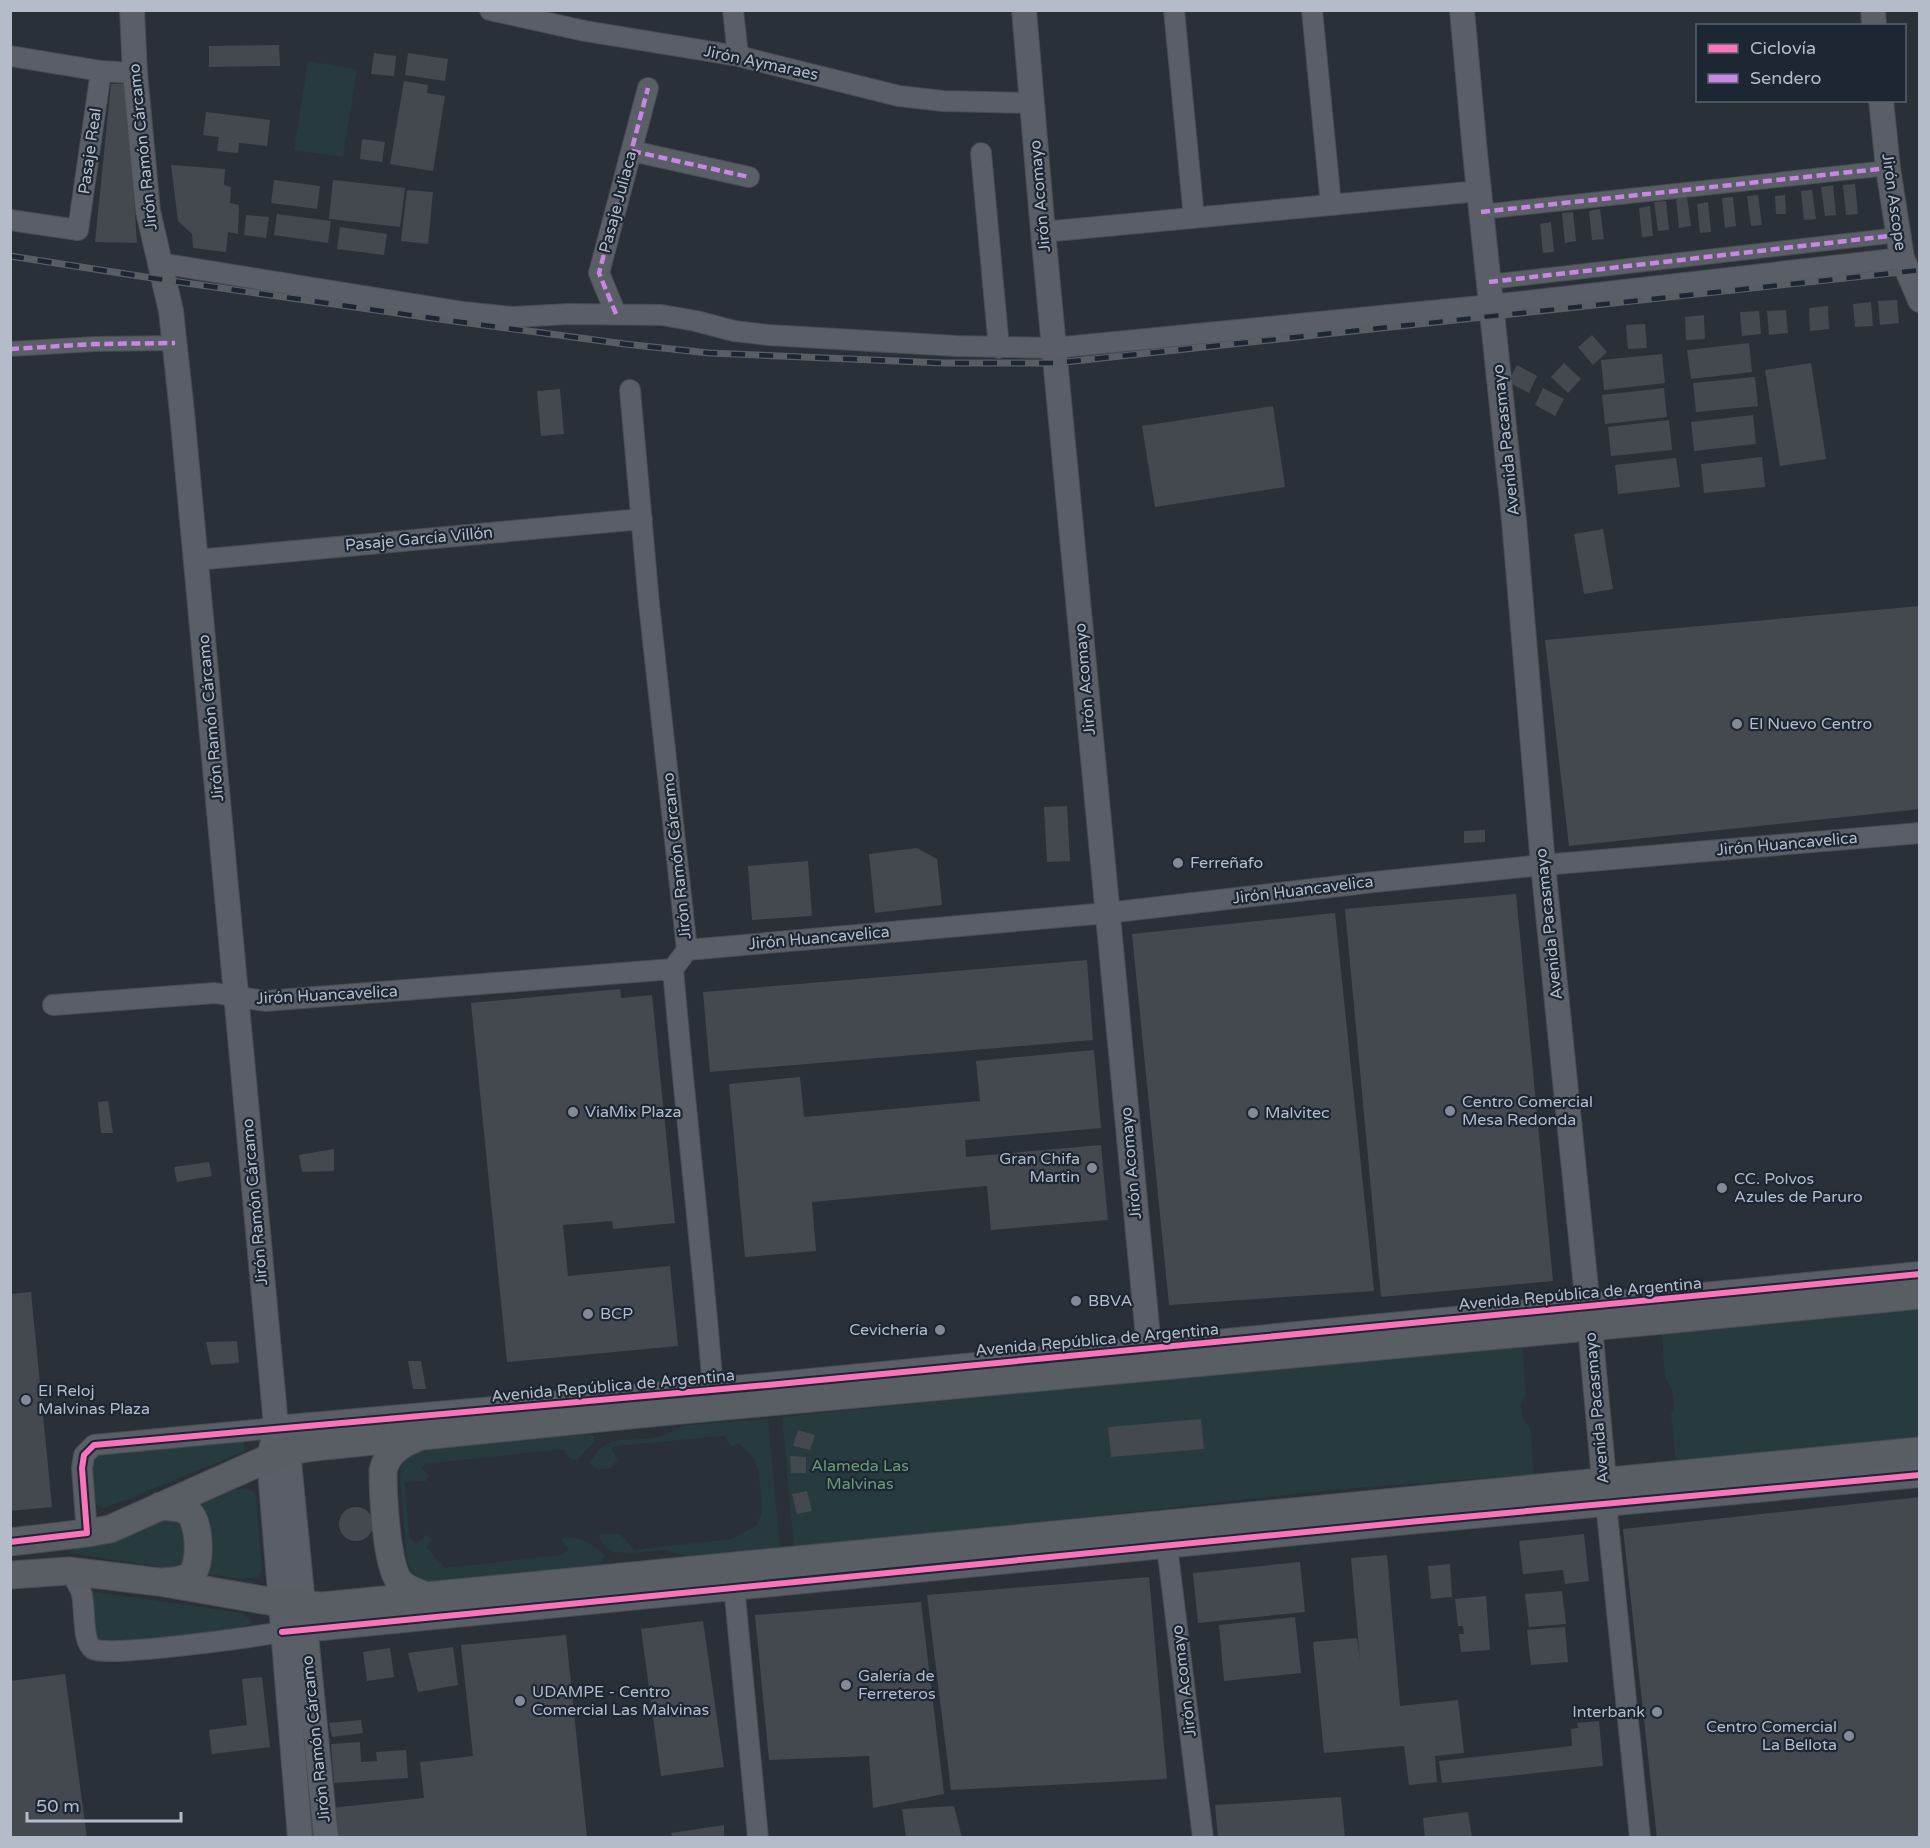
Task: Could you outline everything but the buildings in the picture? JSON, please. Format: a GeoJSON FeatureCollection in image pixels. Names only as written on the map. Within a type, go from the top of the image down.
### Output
{"type":"FeatureCollection","features":[{"type":"Feature","properties":{"kind":"main road","name":"Avenida República de Argentina"},"geometry":{"type":"LineString","coordinates":[[10,1542],[110,1529],[277,1446],[324,1446],[418,1437],[1589,1317],[1920,1295]]}},
{"type":"Feature","properties":{"kind":"main road"},"geometry":{"type":"LineString","coordinates":[[418,1437],[394,1449],[386,1460],[383,1483],[393,1570],[398,1580],[406,1588],[429,1597]]}},
{"type":"Feature","properties":{"kind":"main road"},"geometry":{"type":"LineString","coordinates":[[10,1575],[69,1571],[159,1582],[292,1617],[322,1606],[733,1577],[1605,1493],[1920,1451]]}},
{"type":"Feature","properties":{"kind":"main road"},"geometry":{"type":"LineString","coordinates":[[159,1582],[181,1580],[191,1575],[198,1556],[194,1519],[187,1511],[160,1506]]}},
{"type":"Feature","properties":{"kind":"street","name":"Jirón Ramón Cárcamo"},"geometry":{"type":"LineString","coordinates":[[132,10],[135,73],[148,210],[168,294],[175,342],[237,997],[292,1617],[300,1838]]}},
{"type":"Feature","properties":{"kind":"street","name":"Jirón Aymaraes"},"geometry":{"type":"LineString","coordinates":[[490,10],[585,31],[738,56],[899,96],[943,101],[1033,103]]}},
{"type":"Feature","properties":{"kind":"street"},"geometry":{"type":"LineString","coordinates":[[733,10],[738,56]]}},
{"type":"Feature","properties":{"kind":"street","name":"Jirón Acomayo"},"geometry":{"type":"LineString","coordinates":[[1024,10],[1149,1348]]}},
{"type":"Feature","properties":{"kind":"street"},"geometry":{"type":"LineString","coordinates":[[1174,10],[1194,218]]}},
{"type":"Feature","properties":{"kind":"street"},"geometry":{"type":"LineString","coordinates":[[1312,10],[1331,205]]}},
{"type":"Feature","properties":{"kind":"street","name":"Avenida Pacasmayo"},"geometry":{"type":"LineString","coordinates":[[1462,10],[1513,509],[1543,865],[1640,1838]]}},
{"type":"Feature","properties":{"kind":"street"},"geometry":{"type":"LineString","coordinates":[[10,56],[102,71],[135,73]]}},
{"type":"Feature","properties":{"kind":"street","name":"Pasaje Real"},"geometry":{"type":"LineString","coordinates":[[10,220],[78,230],[102,71]]}},
{"type":"Feature","properties":{"kind":"street","name":"Pasaje Juliaca"},"geometry":{"type":"LineString","coordinates":[[616,314],[599,273],[648,88]]}},
{"type":"Feature","properties":{"kind":"street","name":"Jirón Ascope"},"geometry":{"type":"LineString","coordinates":[[1881,102],[1900,247],[1920,300]]}},
{"type":"Feature","properties":{"kind":"street"},"geometry":{"type":"LineString","coordinates":[[632,151],[749,177]]}},
{"type":"Feature","properties":{"kind":"street"},"geometry":{"type":"LineString","coordinates":[[981,153],[999,348]]}},
{"type":"Feature","properties":{"kind":"street"},"geometry":{"type":"LineString","coordinates":[[1043,232],[1331,205],[1480,201],[1888,168]]}},
{"type":"Feature","properties":{"kind":"street"},"geometry":{"type":"LineString","coordinates":[[159,263],[463,312],[513,317],[662,315],[768,335],[999,348],[1054,348],[1490,293],[1900,247]]}},
{"type":"Feature","properties":{"kind":"street"},"geometry":{"type":"LineString","coordinates":[[10,349],[175,342]]}},
{"type":"Feature","properties":{"kind":"street","name":"Jirón Ramón Cárcamo"},"geometry":{"type":"LineString","coordinates":[[630,390],[649,604],[687,950],[673,969]]}},
{"type":"Feature","properties":{"kind":"street","name":"Pasaje García Villón"},"geometry":{"type":"LineString","coordinates":[[196,560],[642,519]]}},
{"type":"Feature","properties":{"kind":"street","name":"Jirón Huancavelica"},"geometry":{"type":"LineString","coordinates":[[687,950],[1107,913],[1543,865],[1920,833]]}},
{"type":"Feature","properties":{"kind":"street"},"geometry":{"type":"LineString","coordinates":[[673,969],[705,1286],[713,1390]]}},
{"type":"Feature","properties":{"kind":"street","name":"Jirón Huancavelica"},"geometry":{"type":"LineString","coordinates":[[53,1005],[214,993],[265,1001],[673,969]]}},
{"type":"Feature","properties":{"kind":"street","name":"Avenida República de Argentina"},"geometry":{"type":"LineString","coordinates":[[277,1446],[713,1390],[1149,1348],[1589,1317],[1920,1274]]}},
{"type":"Feature","properties":{"kind":"street"},"geometry":{"type":"LineString","coordinates":[[87,1533],[82,1468],[84,1455],[94,1445],[277,1446]]}},
{"type":"Feature","properties":{"kind":"street"},"geometry":{"type":"LineString","coordinates":[[1605,1493],[1920,1475]]}},
{"type":"Feature","properties":{"kind":"street","name":"Jirón Acomayo"},"geometry":{"type":"LineString","coordinates":[[1166,1535],[1203,1838]]}},
{"type":"Feature","properties":{"kind":"street"},"geometry":{"type":"LineString","coordinates":[[69,1571],[82,1592],[87,1641],[93,1649],[104,1652],[156,1648],[292,1617],[733,1577],[758,1838]]}},
{"type":"Feature","properties":{"kind":"street","name":"Jirón Ramón Cárcamo"},"geometry":{"type":"LineString","coordinates":[[292,1617],[326,1838]]}},
{"type":"Feature","properties":{"kind":"green space"},"geometry":{"type":"Polygon","coordinates":[[[308,61],[357,69],[343,157],[294,150],[308,61]]]}},
{"type":"Feature","properties":{"kind":"green space"},"geometry":{"type":"Polygon","coordinates":[[[1919,1307],[1919,1439],[1676,1463],[1671,1415],[1674,1406],[1672,1389],[1665,1378],[1662,1333],[1919,1307]]]}},
{"type":"Feature","properties":{"kind":"green space","name":"Alameda Las Malvinas"},"geometry":{"type":"Polygon","coordinates":[[[1522,1346],[1526,1394],[1521,1404],[1523,1419],[1530,1428],[1534,1474],[1331,1490],[794,1549],[782,1417],[1319,1363],[1522,1346]]]}},
{"type":"Feature","properties":{"kind":"green space"},"geometry":{"type":"Polygon","coordinates":[[[768,1419],[780,1548],[689,1557],[666,1550],[630,1553],[614,1552],[606,1548],[599,1537],[601,1534],[620,1536],[634,1550],[731,1539],[757,1525],[762,1512],[759,1473],[754,1459],[739,1443],[732,1447],[724,1436],[616,1446],[611,1449],[618,1459],[611,1468],[598,1470],[590,1463],[604,1446],[619,1440],[658,1437],[689,1425],[768,1419]]]}},
{"type":"Feature","properties":{"kind":"green space"},"geometry":{"type":"Polygon","coordinates":[[[589,1434],[594,1436],[594,1442],[577,1460],[570,1459],[563,1449],[425,1464],[421,1468],[429,1476],[426,1481],[405,1482],[409,1537],[416,1544],[427,1534],[432,1540],[427,1547],[445,1568],[561,1555],[568,1550],[561,1540],[563,1538],[586,1541],[605,1555],[597,1567],[434,1582],[420,1579],[414,1574],[407,1561],[400,1478],[404,1461],[410,1455],[418,1450],[589,1434]]]}},
{"type":"Feature","properties":{"kind":"green space"},"geometry":{"type":"Polygon","coordinates":[[[243,1437],[245,1451],[126,1500],[103,1508],[97,1505],[91,1469],[98,1453],[243,1437]]]}},
{"type":"Feature","properties":{"kind":"green space"},"geometry":{"type":"Polygon","coordinates":[[[244,1488],[253,1491],[256,1496],[262,1566],[258,1577],[241,1579],[70,1553],[77,1547],[125,1535],[225,1492],[244,1488]]]}},
{"type":"Feature","properties":{"kind":"green space"},"geometry":{"type":"Polygon","coordinates":[[[90,1591],[242,1613],[252,1621],[252,1624],[217,1635],[95,1645],[90,1591]]]}},
{"type":"Feature","properties":{"kind":"railway"},"geometry":{"type":"LineString","coordinates":[[10,256],[165,280],[625,344],[709,353],[943,363],[1056,363],[1920,270]]}},
{"type":"Feature","properties":{"kind":"marked path"},"geometry":{"type":"LineString","coordinates":[[616,314],[599,273],[648,88]]}},
{"type":"Feature","properties":{"kind":"marked path"},"geometry":{"type":"LineString","coordinates":[[632,151],[749,177]]}},
{"type":"Feature","properties":{"kind":"marked path"},"geometry":{"type":"LineString","coordinates":[[1481,212],[1888,168]]}},
{"type":"Feature","properties":{"kind":"marked path"},"geometry":{"type":"LineString","coordinates":[[1489,282],[1898,235]]}},
{"type":"Feature","properties":{"kind":"marked path"},"geometry":{"type":"LineString","coordinates":[[10,349],[95,344],[175,343]]}},
{"type":"Feature","properties":{"kind":"cycle path"},"geometry":{"type":"LineString","coordinates":[[10,1542],[87,1533],[82,1468],[84,1455],[94,1445],[768,1385],[1920,1274]]}},
{"type":"Feature","properties":{"kind":"cycle path"},"geometry":{"type":"LineString","coordinates":[[282,1632],[1419,1521],[1920,1475]]}},
{"type":"Feature","properties":{"kind":"place","name":"El Nuevo Centro"},"geometry":{"type":"Point","coordinates":[1737,724]}},
{"type":"Feature","properties":{"kind":"place","name":"Ferreñafo"},"geometry":{"type":"Point","coordinates":[1178,863]}},
{"type":"Feature","properties":{"kind":"place","name":"Centro Comercial Mesa Redonda"},"geometry":{"type":"Point","coordinates":[1450,1111]}},
{"type":"Feature","properties":{"kind":"place","name":"ViaMix Plaza"},"geometry":{"type":"Point","coordinates":[573,1112]}},
{"type":"Feature","properties":{"kind":"place","name":"Malvitec"},"geometry":{"type":"Point","coordinates":[1253,1113]}},
{"type":"Feature","properties":{"kind":"place","name":"Gran Chifa Martin"},"geometry":{"type":"Point","coordinates":[1092,1168]}},
{"type":"Feature","properties":{"kind":"place","name":"CC. Polvos Azules de Paruro"},"geometry":{"type":"Point","coordinates":[1722,1188]}},
{"type":"Feature","properties":{"kind":"place","name":"BBVA"},"geometry":{"type":"Point","coordinates":[1076,1301]}},
{"type":"Feature","properties":{"kind":"place","name":"BCP"},"geometry":{"type":"Point","coordinates":[588,1314]}},
{"type":"Feature","properties":{"kind":"place","name":"Cevichería"},"geometry":{"type":"Point","coordinates":[940,1330]}},
{"type":"Feature","properties":{"kind":"place","name":"El Reloj Malvinas Plaza"},"geometry":{"type":"Point","coordinates":[26,1400]}},
{"type":"Feature","properties":{"kind":"place","name":"Galería de Ferreteros"},"geometry":{"type":"Point","coordinates":[846,1685]}},
{"type":"Feature","properties":{"kind":"place","name":"UDAMPE - Centro Comercial Las Malvinas"},"geometry":{"type":"Point","coordinates":[520,1701]}},
{"type":"Feature","properties":{"kind":"place","name":"Interbank"},"geometry":{"type":"Point","coordinates":[1657,1712]}},
{"type":"Feature","properties":{"kind":"place","name":"Centro Comercial La Bellota"},"geometry":{"type":"Point","coordinates":[1849,1736]}}]}
